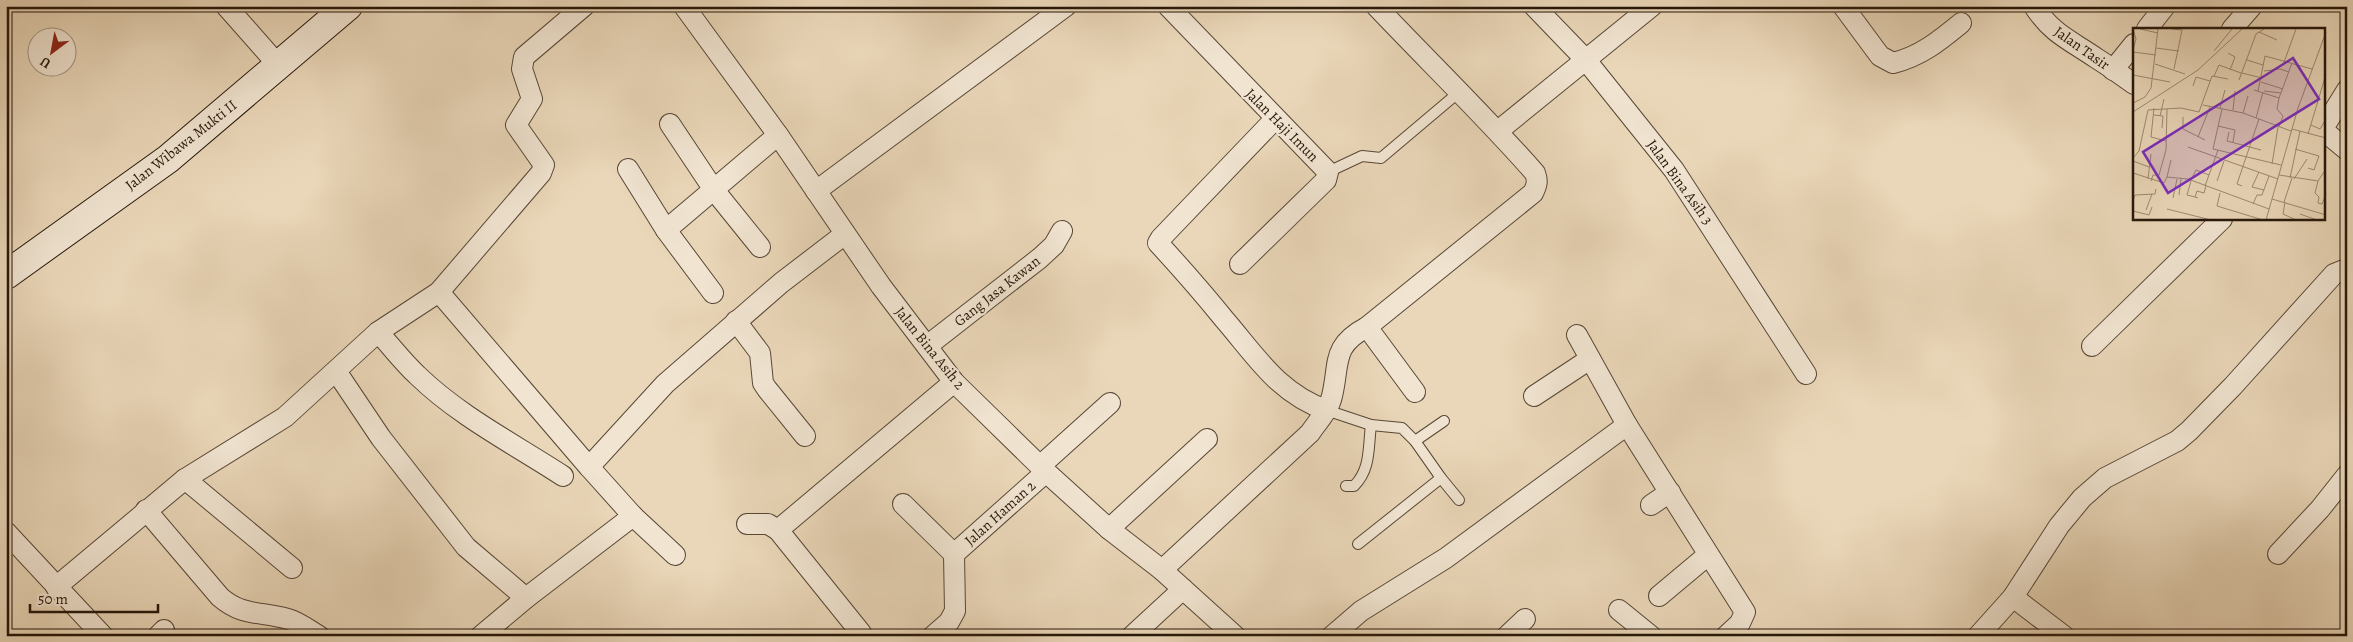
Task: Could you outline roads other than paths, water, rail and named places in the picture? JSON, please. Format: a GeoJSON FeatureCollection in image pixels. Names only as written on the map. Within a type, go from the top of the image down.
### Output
{"type":"FeatureCollection","features":[{"type":"Feature","properties":{"kind":"main road","name":"Jalan Wibawa Mukti II"},"geometry":{"type":"LineString","coordinates":[[6,275],[168,160],[348,6]]}},
{"type":"Feature","properties":{"kind":"street"},"geometry":{"type":"LineString","coordinates":[[226,6],[279,66]]}},
{"type":"Feature","properties":{"kind":"street"},"geometry":{"type":"LineString","coordinates":[[56,587],[185,479],[285,417],[378,332],[439,292],[541,173],[544,165],[516,124],[532,99],[522,69],[524,57],[584,6]]}},
{"type":"Feature","properties":{"kind":"street","name":"Jalan Bina Asih 2"},"geometry":{"type":"LineString","coordinates":[[684,6],[778,135],[845,234],[954,382],[1043,469],[1109,529],[1162,570],[1236,636]]}},
{"type":"Feature","properties":{"kind":"street"},"geometry":{"type":"LineString","coordinates":[[816,191],[1066,6]]}},
{"type":"Feature","properties":{"kind":"street","name":"Jalan Haji Imun"},"geometry":{"type":"LineString","coordinates":[[1168,6],[1328,172],[1326,180],[1240,264]]}},
{"type":"Feature","properties":{"kind":"street"},"geometry":{"type":"LineString","coordinates":[[1162,570],[1310,433],[1326,410],[1332,396],[1336,361],[1344,346],[1355,334],[1367,327],[1533,193],[1538,180],[1535,172],[1498,131],[1458,93],[1376,6]]}},
{"type":"Feature","properties":{"kind":"street","name":"Jalan Bina Asih 3"},"geometry":{"type":"LineString","coordinates":[[1534,6],[1585,59],[1688,189],[1806,374]]}},
{"type":"Feature","properties":{"kind":"street"},"geometry":{"type":"LineString","coordinates":[[1498,131],[1652,6]]}},
{"type":"Feature","properties":{"kind":"street"},"geometry":{"type":"LineString","coordinates":[[1843,6],[1880,56],[1893,63],[1917,55],[1934,45],[1961,23]]}},
{"type":"Feature","properties":{"kind":"street","name":"Jalan Tasir"},"geometry":{"type":"LineString","coordinates":[[2034,6],[2041,18],[2062,38],[2133,83]]}},
{"type":"Feature","properties":{"kind":"street"},"geometry":{"type":"LineString","coordinates":[[2148,28],[2165,6]]}},
{"type":"Feature","properties":{"kind":"street"},"geometry":{"type":"LineString","coordinates":[[2233,28],[2252,6]]}},
{"type":"Feature","properties":{"kind":"street"},"geometry":{"type":"LineString","coordinates":[[2113,70],[2133,45]]}},
{"type":"Feature","properties":{"kind":"street"},"geometry":{"type":"LineString","coordinates":[[2326,124],[2347,90]]}},
{"type":"Feature","properties":{"kind":"street"},"geometry":{"type":"LineString","coordinates":[[1275,119],[1158,243],[1265,368],[1284,387],[1305,402],[1326,410]]}},
{"type":"Feature","properties":{"kind":"street"},"geometry":{"type":"LineString","coordinates":[[670,124],[714,190],[760,247]]}},
{"type":"Feature","properties":{"kind":"street"},"geometry":{"type":"LineString","coordinates":[[2326,133],[2347,150]]}},
{"type":"Feature","properties":{"kind":"street"},"geometry":{"type":"LineString","coordinates":[[666,230],[778,135]]}},
{"type":"Feature","properties":{"kind":"street"},"geometry":{"type":"LineString","coordinates":[[628,168],[666,230],[713,293]]}},
{"type":"Feature","properties":{"kind":"street"},"geometry":{"type":"LineString","coordinates":[[2092,346],[2221,220]]}},
{"type":"Feature","properties":{"kind":"street","name":"Gang Jasa Kawan"},"geometry":{"type":"LineString","coordinates":[[927,346],[1028,269],[1054,245],[1062,231]]}},
{"type":"Feature","properties":{"kind":"street"},"geometry":{"type":"LineString","coordinates":[[589,467],[665,384],[781,282],[845,234]]}},
{"type":"Feature","properties":{"kind":"street"},"geometry":{"type":"LineString","coordinates":[[1978,636],[2013,598],[2059,526],[2082,498],[2105,478],[2177,440],[2189,431],[2233,386],[2334,274],[2344,270],[2347,271]]}},
{"type":"Feature","properties":{"kind":"street"},"geometry":{"type":"LineString","coordinates":[[439,292],[589,467],[634,516],[675,555]]}},
{"type":"Feature","properties":{"kind":"street"},"geometry":{"type":"LineString","coordinates":[[736,321],[760,353],[763,383],[766,389],[805,436]]}},
{"type":"Feature","properties":{"kind":"street"},"geometry":{"type":"LineString","coordinates":[[1367,327],[1414,392]]}},
{"type":"Feature","properties":{"kind":"street"},"geometry":{"type":"LineString","coordinates":[[378,332],[416,375],[439,394],[461,411],[563,476]]}},
{"type":"Feature","properties":{"kind":"street"},"geometry":{"type":"LineString","coordinates":[[1576,335],[1626,425],[1745,612],[1740,623],[1726,636]]}},
{"type":"Feature","properties":{"kind":"street"},"geometry":{"type":"LineString","coordinates":[[1534,396],[1590,359]]}},
{"type":"Feature","properties":{"kind":"street"},"geometry":{"type":"LineString","coordinates":[[336,371],[381,438],[466,547],[526,598]]}},
{"type":"Feature","properties":{"kind":"street"},"geometry":{"type":"LineString","coordinates":[[778,530],[954,382]]}},
{"type":"Feature","properties":{"kind":"street","name":"Jalan Haman 2"},"geometry":{"type":"LineString","coordinates":[[932,636],[949,622],[954,611],[954,554],[1110,403]]}},
{"type":"Feature","properties":{"kind":"street"},"geometry":{"type":"LineString","coordinates":[[1332,636],[1361,611],[1446,558],[1626,425]]}},
{"type":"Feature","properties":{"kind":"street"},"geometry":{"type":"LineString","coordinates":[[1109,529],[1207,439]]}},
{"type":"Feature","properties":{"kind":"street"},"geometry":{"type":"LineString","coordinates":[[2278,554],[2320,509],[2347,475]]}},
{"type":"Feature","properties":{"kind":"street"},"geometry":{"type":"LineString","coordinates":[[185,479],[292,568]]}},
{"type":"Feature","properties":{"kind":"street"},"geometry":{"type":"LineString","coordinates":[[1651,504],[1670,492]]}},
{"type":"Feature","properties":{"kind":"street"},"geometry":{"type":"LineString","coordinates":[[903,504],[954,554]]}},
{"type":"Feature","properties":{"kind":"street"},"geometry":{"type":"LineString","coordinates":[[146,510],[220,597],[231,607],[242,612],[291,620],[319,636]]}},
{"type":"Feature","properties":{"kind":"street"},"geometry":{"type":"LineString","coordinates":[[491,633],[526,598],[634,516]]}},
{"type":"Feature","properties":{"kind":"street"},"geometry":{"type":"LineString","coordinates":[[747,524],[768,524],[778,530],[861,633]]}},
{"type":"Feature","properties":{"kind":"street"},"geometry":{"type":"LineString","coordinates":[[6,532],[103,636]]}},
{"type":"Feature","properties":{"kind":"street"},"geometry":{"type":"LineString","coordinates":[[1659,596],[1708,555]]}},
{"type":"Feature","properties":{"kind":"street"},"geometry":{"type":"LineString","coordinates":[[1132,636],[1183,589]]}},
{"type":"Feature","properties":{"kind":"street"},"geometry":{"type":"LineString","coordinates":[[2013,598],[2064,636]]}},
{"type":"Feature","properties":{"kind":"street"},"geometry":{"type":"LineString","coordinates":[[1619,610],[1651,636]]}},
{"type":"Feature","properties":{"kind":"street"},"geometry":{"type":"LineString","coordinates":[[1507,636],[1524,619]]}},
{"type":"Feature","properties":{"kind":"lane"},"geometry":{"type":"LineString","coordinates":[[1328,172],[1362,156],[1381,158],[1458,93]]}},
{"type":"Feature","properties":{"kind":"lane"},"geometry":{"type":"LineString","coordinates":[[1326,410],[1371,425],[1402,428],[1415,441],[1440,478],[1459,500]]}},
{"type":"Feature","properties":{"kind":"lane"},"geometry":{"type":"LineString","coordinates":[[1415,441],[1444,421]]}},
{"type":"Feature","properties":{"kind":"lane"},"geometry":{"type":"LineString","coordinates":[[1346,486],[1354,486],[1364,476],[1368,461],[1371,425]]}},
{"type":"Feature","properties":{"kind":"lane"},"geometry":{"type":"LineString","coordinates":[[1358,544],[1440,478]]}}]}
